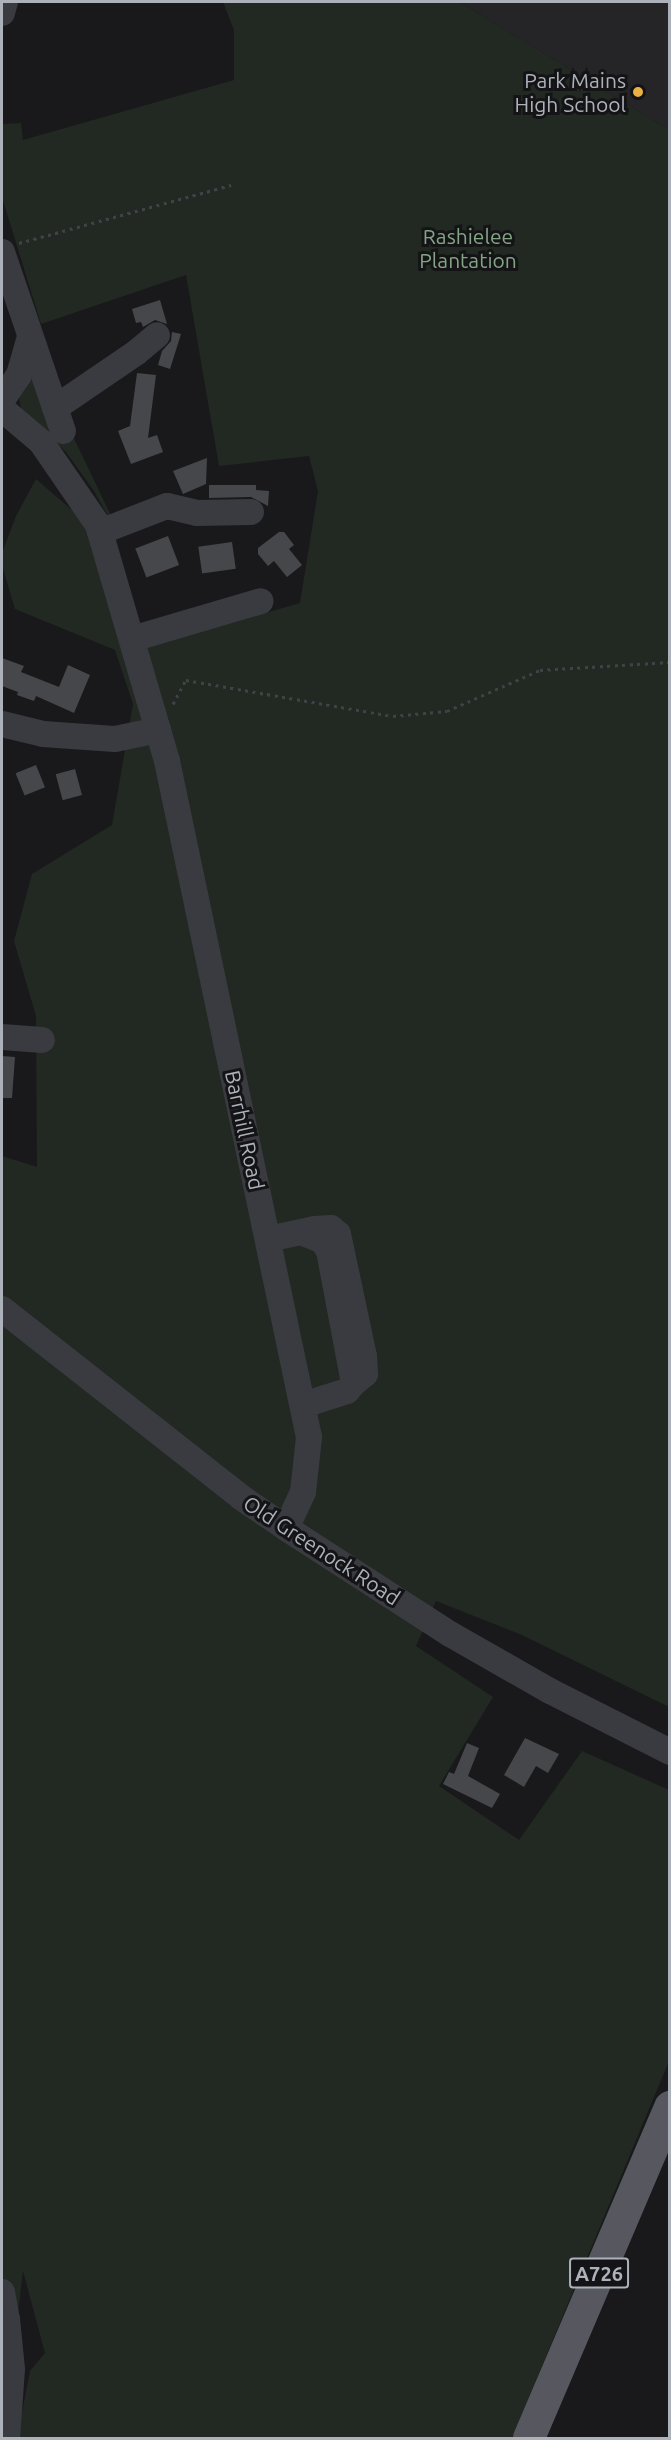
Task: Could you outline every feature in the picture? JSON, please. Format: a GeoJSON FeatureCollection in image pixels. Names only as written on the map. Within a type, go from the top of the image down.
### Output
{"type":"FeatureCollection","features":[{"type":"Feature","properties":{"kind":"main road","name":"A726"},"geometry":{"type":"LineString","coordinates":[[529,2439],[669,2107]]}},
{"type":"Feature","properties":{"kind":"street"},"geometry":{"type":"LineString","coordinates":[[2,13],[5,2]]}},
{"type":"Feature","properties":{"kind":"street"},"geometry":{"type":"LineString","coordinates":[[7,248],[30,337],[59,420],[157,334]]}},
{"type":"Feature","properties":{"kind":"street"},"geometry":{"type":"LineString","coordinates":[[2,399],[19,375],[30,337]]}},
{"type":"Feature","properties":{"kind":"street","name":"Barrhill Road"},"geometry":{"type":"LineString","coordinates":[[2,409],[41,442],[100,532],[167,761],[309,1437],[303,1492],[286,1528]]}},
{"type":"Feature","properties":{"kind":"street"},"geometry":{"type":"LineString","coordinates":[[100,532],[167,506],[197,513],[251,512]]}},
{"type":"Feature","properties":{"kind":"street"},"geometry":{"type":"LineString","coordinates":[[132,639],[261,601]]}},
{"type":"Feature","properties":{"kind":"street"},"geometry":{"type":"LineString","coordinates":[[2,724],[43,734],[115,739],[158,730]]}},
{"type":"Feature","properties":{"kind":"street"},"geometry":{"type":"LineString","coordinates":[[2,1036],[42,1040]]}},
{"type":"Feature","properties":{"kind":"street"},"geometry":{"type":"LineString","coordinates":[[268,1239],[303,1233],[323,1241],[329,1251],[354,1383],[347,1391],[303,1405]]}},
{"type":"Feature","properties":{"kind":"street","name":"Old Greenock Road"},"geometry":{"type":"LineString","coordinates":[[2,1309],[242,1498],[286,1528],[450,1634],[550,1691],[669,1752]]}},
{"type":"Feature","properties":{"kind":"street"},"geometry":{"type":"LineString","coordinates":[[2,2292],[8,2319],[12,2369],[7,2439]]}},
{"type":"Feature","properties":{"kind":"path"},"geometry":{"type":"LineString","coordinates":[[7,248],[231,185]]}},
{"type":"Feature","properties":{"kind":"path"},"geometry":{"type":"LineString","coordinates":[[158,730],[186,680],[393,716],[447,711],[540,670],[669,662]]}},
{"type":"Feature","properties":{"kind":"shaded area","name":"Park Mains High School"},"geometry":{"type":"Polygon","coordinates":[[[460,2],[669,2],[669,128],[661,125],[460,2]]]}},
{"type":"Feature","properties":{"kind":"green space","name":"Rashielee Plantation"},"geometry":{"type":"Polygon","coordinates":[[[223,2],[460,2],[669,128],[669,1707],[522,1635],[436,1601],[416,1646],[493,1697],[439,1786],[519,1840],[582,1751],[669,1790],[669,2061],[512,2438],[17,2438],[30,2371],[45,2353],[23,2271],[17,2321],[2,2325],[2,1156],[37,1167],[36,1016],[14,941],[32,874],[112,825],[133,704],[115,650],[15,609],[2,565],[2,553],[16,516],[36,479],[88,524],[117,616],[169,641],[300,603],[318,491],[309,456],[219,466],[186,275],[41,324],[2,197],[2,124],[21,123],[23,140],[234,80],[234,30],[223,2]]]}},
{"type":"Feature","properties":{"kind":"green space"},"geometry":{"type":"Polygon","coordinates":[[[25,379],[33,379],[70,430],[114,522],[112,523],[94,491],[66,452],[21,409],[18,391],[25,379]]]}},
{"type":"Feature","properties":{"kind":"building"},"geometry":{"type":"Polygon","coordinates":[[[160,300],[167,324],[155,320],[143,327],[141,322],[136,323],[132,309],[160,300]]]}},
{"type":"Feature","properties":{"kind":"building"},"geometry":{"type":"Polygon","coordinates":[[[172,332],[181,334],[170,369],[158,365],[162,351],[171,341],[172,332]]]}},
{"type":"Feature","properties":{"kind":"building"},"geometry":{"type":"Polygon","coordinates":[[[137,373],[156,375],[148,438],[157,435],[163,452],[131,464],[118,431],[130,426],[137,373]]]}},
{"type":"Feature","properties":{"kind":"building"},"geometry":{"type":"Polygon","coordinates":[[[207,458],[206,484],[183,494],[173,471],[207,458]]]}},
{"type":"Feature","properties":{"kind":"building"},"geometry":{"type":"Polygon","coordinates":[[[209,485],[256,485],[256,490],[269,491],[268,506],[251,497],[209,498],[209,485]]]}},
{"type":"Feature","properties":{"kind":"building"},"geometry":{"type":"Polygon","coordinates":[[[279,532],[284,532],[294,545],[289,549],[302,565],[287,577],[274,561],[268,566],[258,554],[258,548],[279,532]]]}},
{"type":"Feature","properties":{"kind":"building"},"geometry":{"type":"Polygon","coordinates":[[[168,536],[179,565],[146,577],[135,549],[168,536]]]}},
{"type":"Feature","properties":{"kind":"building"},"geometry":{"type":"Polygon","coordinates":[[[232,542],[236,569],[202,573],[198,547],[232,542]]]}},
{"type":"Feature","properties":{"kind":"building"},"geometry":{"type":"Polygon","coordinates":[[[2,658],[24,666],[21,672],[59,687],[68,665],[90,675],[74,713],[36,696],[34,701],[17,695],[18,692],[2,686],[2,658]]]}},
{"type":"Feature","properties":{"kind":"building"},"geometry":{"type":"Polygon","coordinates":[[[36,765],[45,787],[25,795],[16,773],[36,765]]]}},
{"type":"Feature","properties":{"kind":"building"},"geometry":{"type":"Polygon","coordinates":[[[75,769],[82,795],[63,800],[56,774],[75,769]]]}},
{"type":"Feature","properties":{"kind":"building"},"geometry":{"type":"Polygon","coordinates":[[[2,1056],[15,1057],[12,1098],[2,1098],[2,1056]]]}},
{"type":"Feature","properties":{"kind":"building"},"geometry":{"type":"Polygon","coordinates":[[[525,1738],[559,1754],[548,1773],[536,1766],[524,1787],[504,1775],[525,1738]]]}},
{"type":"Feature","properties":{"kind":"building"},"geometry":{"type":"Polygon","coordinates":[[[467,1743],[479,1748],[468,1776],[500,1794],[492,1808],[443,1784],[449,1772],[454,1774],[467,1743]]]}},
{"type":"Feature","properties":{"kind":"place","name":"Park Mains High School"},"geometry":{"type":"Point","coordinates":[638,92]}}]}
